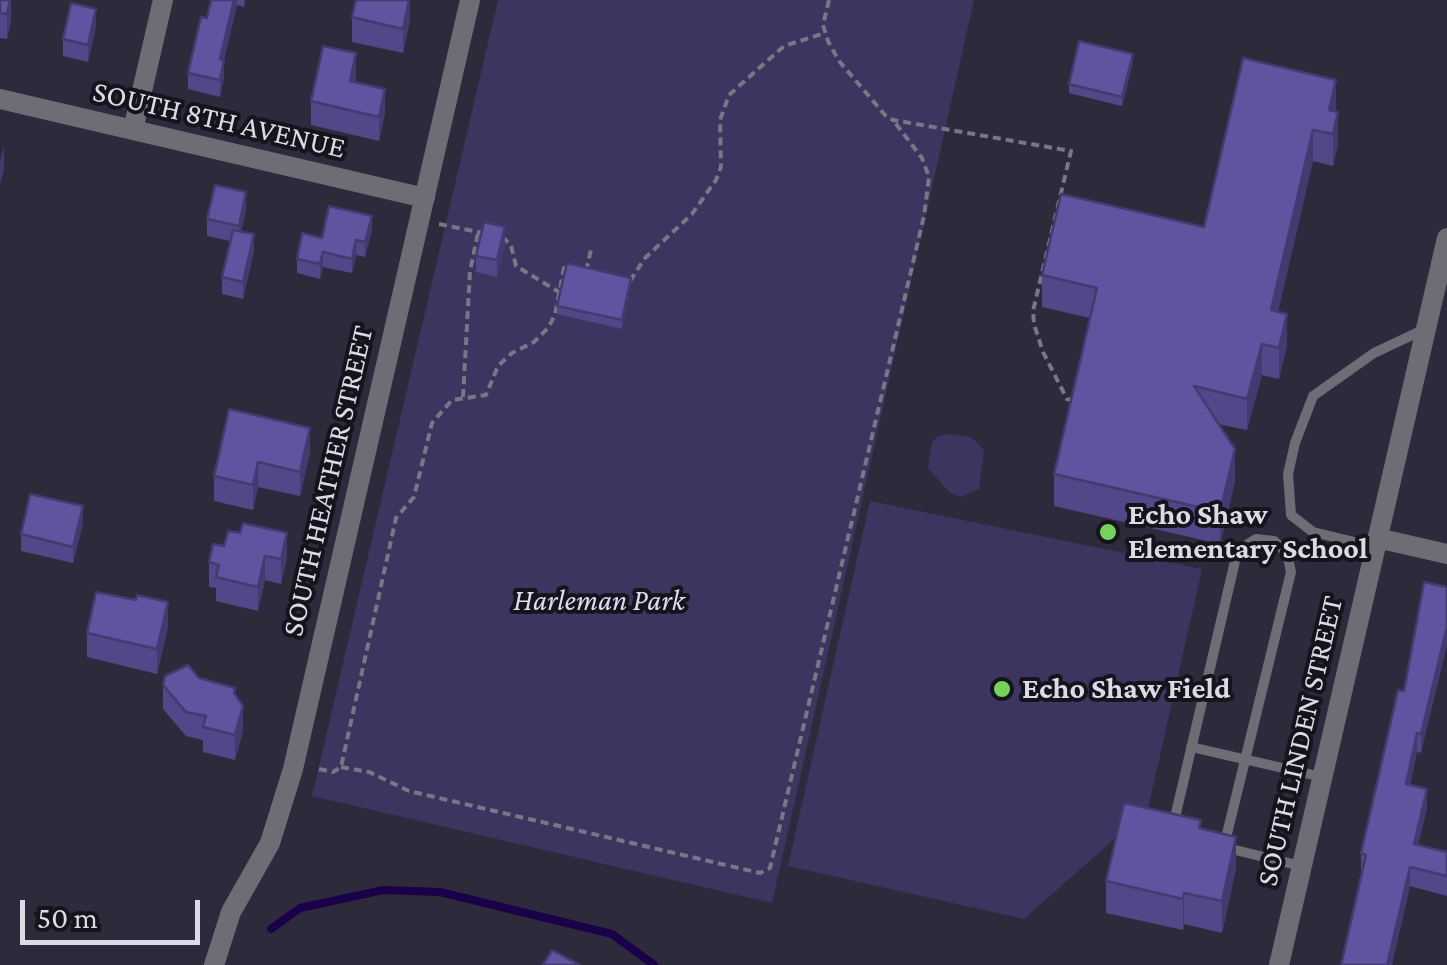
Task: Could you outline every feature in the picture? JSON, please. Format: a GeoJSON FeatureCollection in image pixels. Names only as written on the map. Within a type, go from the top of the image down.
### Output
{"type":"FeatureCollection","features":[{"type":"Feature","properties":{"kind":"street"},"geometry":{"type":"LineString","coordinates":[[133,130],[163,0]]}},
{"type":"Feature","properties":{"kind":"street","name":"SOUTH HEATHER STREET"},"geometry":{"type":"LineString","coordinates":[[214,965],[231,912],[270,843],[293,768],[470,0]]}},
{"type":"Feature","properties":{"kind":"street","name":"SOUTH 8TH AVENUE"},"geometry":{"type":"LineString","coordinates":[[0,100],[425,198]]}},
{"type":"Feature","properties":{"kind":"street","name":"SOUTH LINDEN STREET"},"geometry":{"type":"LineString","coordinates":[[1279,965],[1447,238]]}},
{"type":"Feature","properties":{"kind":"street"},"geometry":{"type":"LineString","coordinates":[[1376,542],[1447,554]]}},
{"type":"Feature","properties":{"kind":"lane"},"geometry":{"type":"LineString","coordinates":[[1376,542],[1313,532],[1290,515],[1288,474],[1295,442],[1314,396],[1334,378],[1426,328]]}},
{"type":"Feature","properties":{"kind":"lane"},"geometry":{"type":"LineString","coordinates":[[1189,839],[1171,834],[1236,557],[1248,543],[1265,538],[1282,546],[1288,554],[1290,572],[1224,848]]}},
{"type":"Feature","properties":{"kind":"lane"},"geometry":{"type":"LineString","coordinates":[[1191,747],[1322,777]]}},
{"type":"Feature","properties":{"kind":"lane"},"geometry":{"type":"LineString","coordinates":[[1206,843],[1302,866]]}},
{"type":"Feature","properties":{"kind":"path"},"geometry":{"type":"LineString","coordinates":[[829,0],[822,24],[825,33],[839,61],[884,116],[1071,150],[1033,311],[1049,364],[1068,399],[1078,401]]}},
{"type":"Feature","properties":{"kind":"path"},"geometry":{"type":"LineString","coordinates":[[616,279],[632,282],[645,258],[692,214],[716,180],[721,166],[720,120],[729,95],[784,46],[825,33]]}},
{"type":"Feature","properties":{"kind":"path"},"geometry":{"type":"LineString","coordinates":[[319,769],[333,772],[341,767],[369,772],[390,785],[446,800],[760,873],[770,868],[924,216],[929,178],[922,158],[893,120]]}},
{"type":"Feature","properties":{"kind":"path"},"geometry":{"type":"LineString","coordinates":[[420,220],[508,239],[516,266],[560,292]]}},
{"type":"Feature","properties":{"kind":"path"},"geometry":{"type":"LineString","coordinates":[[463,397],[470,271],[478,232]]}},
{"type":"Feature","properties":{"kind":"path"},"geometry":{"type":"LineString","coordinates":[[341,767],[396,518],[414,498],[432,424],[452,400],[486,395],[498,366],[541,336],[554,315],[564,268],[586,272],[591,250]]}},
{"type":"Feature","properties":{"kind":"green space","name":"Harleman Park"},"geometry":{"type":"Polygon","coordinates":[[[498,0],[974,0],[772,903],[312,796],[498,0]]]}},
{"type":"Feature","properties":{"kind":"green space"},"geometry":{"type":"Polygon","coordinates":[[[938,436],[971,437],[984,450],[979,489],[961,497],[949,492],[928,468],[932,442],[938,436]]]}},
{"type":"Feature","properties":{"kind":"green space","name":"Echo Shaw Field"},"geometry":{"type":"Polygon","coordinates":[[[870,501],[1202,569],[1148,809],[1024,919],[788,866],[870,501]]]}},
{"type":"Feature","properties":{"kind":"building"},"geometry":{"type":"Polygon","coordinates":[[[0,0],[10,0],[7,14],[0,13],[0,0]]]}},
{"type":"Feature","properties":{"kind":"building"},"geometry":{"type":"Polygon","coordinates":[[[211,0],[234,0],[220,59],[224,60],[220,80],[188,73],[201,17],[207,18],[211,0]]]}},
{"type":"Feature","properties":{"kind":"building"},"geometry":{"type":"Polygon","coordinates":[[[356,0],[409,0],[403,29],[352,17],[356,0]]]}},
{"type":"Feature","properties":{"kind":"building"},"geometry":{"type":"Polygon","coordinates":[[[71,3],[96,9],[88,45],[63,39],[71,3]]]}},
{"type":"Feature","properties":{"kind":"building"},"geometry":{"type":"Polygon","coordinates":[[[1079,41],[1133,54],[1122,97],[1069,84],[1079,41]]]}},
{"type":"Feature","properties":{"kind":"building"},"geometry":{"type":"Polygon","coordinates":[[[323,46],[356,53],[350,81],[385,89],[379,117],[311,101],[323,46]]]}},
{"type":"Feature","properties":{"kind":"building"},"geometry":{"type":"Polygon","coordinates":[[[1243,58],[1336,80],[1329,110],[1338,112],[1333,134],[1313,130],[1271,310],[1287,314],[1279,348],[1262,344],[1247,399],[1194,386],[1235,449],[1220,512],[1054,474],[1097,288],[1042,275],[1061,194],[1204,227],[1243,58]]]}},
{"type":"Feature","properties":{"kind":"building"},"geometry":{"type":"Polygon","coordinates":[[[215,185],[246,192],[239,226],[207,219],[215,185]]]}},
{"type":"Feature","properties":{"kind":"building"},"geometry":{"type":"Polygon","coordinates":[[[329,206],[372,216],[365,242],[356,240],[352,259],[323,252],[320,264],[297,259],[302,233],[322,238],[329,206]]]}},
{"type":"Feature","properties":{"kind":"building"},"geometry":{"type":"Polygon","coordinates":[[[484,222],[505,227],[497,260],[476,256],[484,222]]]}},
{"type":"Feature","properties":{"kind":"building"},"geometry":{"type":"Polygon","coordinates":[[[233,230],[254,234],[243,282],[222,277],[233,230]]]}},
{"type":"Feature","properties":{"kind":"building"},"geometry":{"type":"Polygon","coordinates":[[[567,263],[631,278],[622,320],[557,306],[567,263]]]}},
{"type":"Feature","properties":{"kind":"building"},"geometry":{"type":"Polygon","coordinates":[[[229,409],[310,428],[300,472],[258,462],[253,485],[214,476],[229,409]]]}},
{"type":"Feature","properties":{"kind":"building"},"geometry":{"type":"Polygon","coordinates":[[[30,494],[83,506],[73,547],[21,534],[30,494]]]}},
{"type":"Feature","properties":{"kind":"building"},"geometry":{"type":"Polygon","coordinates":[[[243,523],[287,533],[281,559],[265,556],[258,587],[216,577],[219,565],[209,562],[213,544],[224,546],[228,531],[240,533],[243,523]]]}},
{"type":"Feature","properties":{"kind":"building"},"geometry":{"type":"Polygon","coordinates":[[[1424,582],[1447,587],[1447,627],[1406,784],[1427,789],[1414,844],[1447,852],[1447,876],[1410,867],[1387,965],[1341,965],[1366,855],[1361,853],[1398,690],[1404,691],[1424,582]]]}},
{"type":"Feature","properties":{"kind":"building"},"geometry":{"type":"Polygon","coordinates":[[[96,592],[168,602],[157,649],[87,633],[96,592]]]}},
{"type":"Feature","properties":{"kind":"building"},"geometry":{"type":"Polygon","coordinates":[[[188,665],[199,678],[235,688],[243,706],[235,735],[203,727],[206,716],[186,712],[163,685],[165,676],[188,665]]]}},
{"type":"Feature","properties":{"kind":"building"},"geometry":{"type":"Polygon","coordinates":[[[1124,803],[1201,820],[1199,828],[1236,837],[1222,901],[1184,893],[1183,899],[1106,881],[1124,803]]]}},
{"type":"Feature","properties":{"kind":"building"},"geometry":{"type":"Polygon","coordinates":[[[552,950],[580,965],[543,965],[552,950]]]}},
{"type":"Feature","properties":{"kind":"waterway"},"geometry":{"type":"LineString","coordinates":[[271,929],[300,908],[383,890],[440,892],[612,934],[654,965]]}},
{"type":"Feature","properties":{"kind":"place","name":"Echo Shaw Elementary School"},"geometry":{"type":"Point","coordinates":[1108,532]}},
{"type":"Feature","properties":{"kind":"place","name":"Echo Shaw Field"},"geometry":{"type":"Point","coordinates":[1002,689]}}]}
